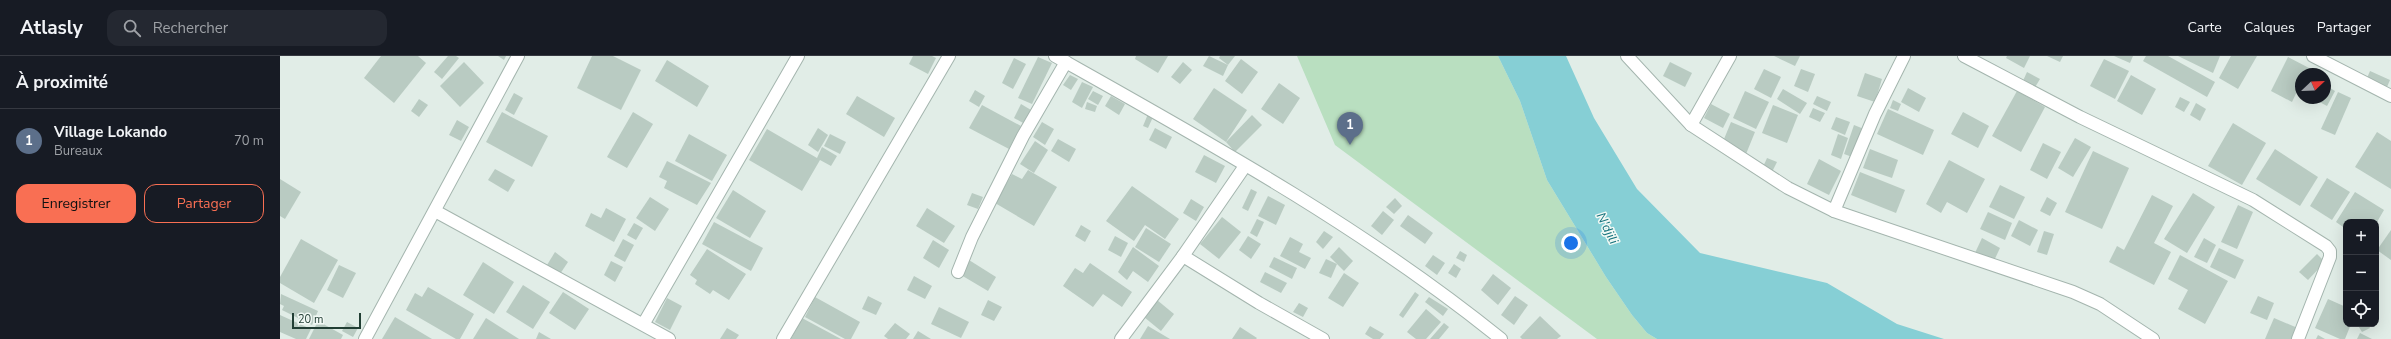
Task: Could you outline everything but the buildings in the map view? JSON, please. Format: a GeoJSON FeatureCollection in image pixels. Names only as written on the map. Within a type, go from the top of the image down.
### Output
{"type":"FeatureCollection","features":[{"type":"Feature","properties":{"kind":"street"},"geometry":{"type":"LineString","coordinates":[[365,339],[518,56]]}},
{"type":"Feature","properties":{"kind":"street"},"geometry":{"type":"LineString","coordinates":[[644,324],[798,56]]}},
{"type":"Feature","properties":{"kind":"street"},"geometry":{"type":"LineString","coordinates":[[783,339],[949,56]]}},
{"type":"Feature","properties":{"kind":"street"},"geometry":{"type":"LineString","coordinates":[[1055,56],[1245,166],[1413,272],[1501,339]]}},
{"type":"Feature","properties":{"kind":"street"},"geometry":{"type":"LineString","coordinates":[[1627,56],[1691,125],[1788,188],[1834,211],[2072,292],[2100,304],[2153,339]]}},
{"type":"Feature","properties":{"kind":"street"},"geometry":{"type":"LineString","coordinates":[[1691,125],[1730,56]]}},
{"type":"Feature","properties":{"kind":"street"},"geometry":{"type":"LineString","coordinates":[[1834,211],[1875,114],[1904,56]]}},
{"type":"Feature","properties":{"kind":"street"},"geometry":{"type":"LineString","coordinates":[[1964,56],[2087,121],[2253,200],[2326,246],[2330,251],[2330,257],[2298,339]]}},
{"type":"Feature","properties":{"kind":"street"},"geometry":{"type":"LineString","coordinates":[[2313,56],[2391,96]]}},
{"type":"Feature","properties":{"kind":"street"},"geometry":{"type":"LineString","coordinates":[[958,272],[972,237],[1020,143],[1066,62]]}},
{"type":"Feature","properties":{"kind":"street"},"geometry":{"type":"LineString","coordinates":[[1121,339],[1183,256],[1245,166]]}},
{"type":"Feature","properties":{"kind":"street"},"geometry":{"type":"LineString","coordinates":[[435,211],[669,339]]}},
{"type":"Feature","properties":{"kind":"street"},"geometry":{"type":"LineString","coordinates":[[1183,256],[1259,303],[1323,339]]}},
{"type":"Feature","properties":{"kind":"green space"},"geometry":{"type":"Polygon","coordinates":[[[1297,56],[1498,56],[1520,101],[1547,180],[1606,277],[1632,315],[1647,333],[1657,339],[1597,339],[1335,145],[1297,56]]]}},
{"type":"Feature","properties":{"kind":"water","name":"N'djili"},"geometry":{"type":"Polygon","coordinates":[[[1498,56],[1566,56],[1594,118],[1637,189],[1700,253],[1827,283],[1897,324],[1944,339],[1657,339],[1647,333],[1632,315],[1606,277],[1547,180],[1520,101],[1498,56]]]}},
{"type":"Feature","properties":{"kind":"place","name":"Village Lokando"},"geometry":{"type":"Point","coordinates":[1350,145]}}]}
